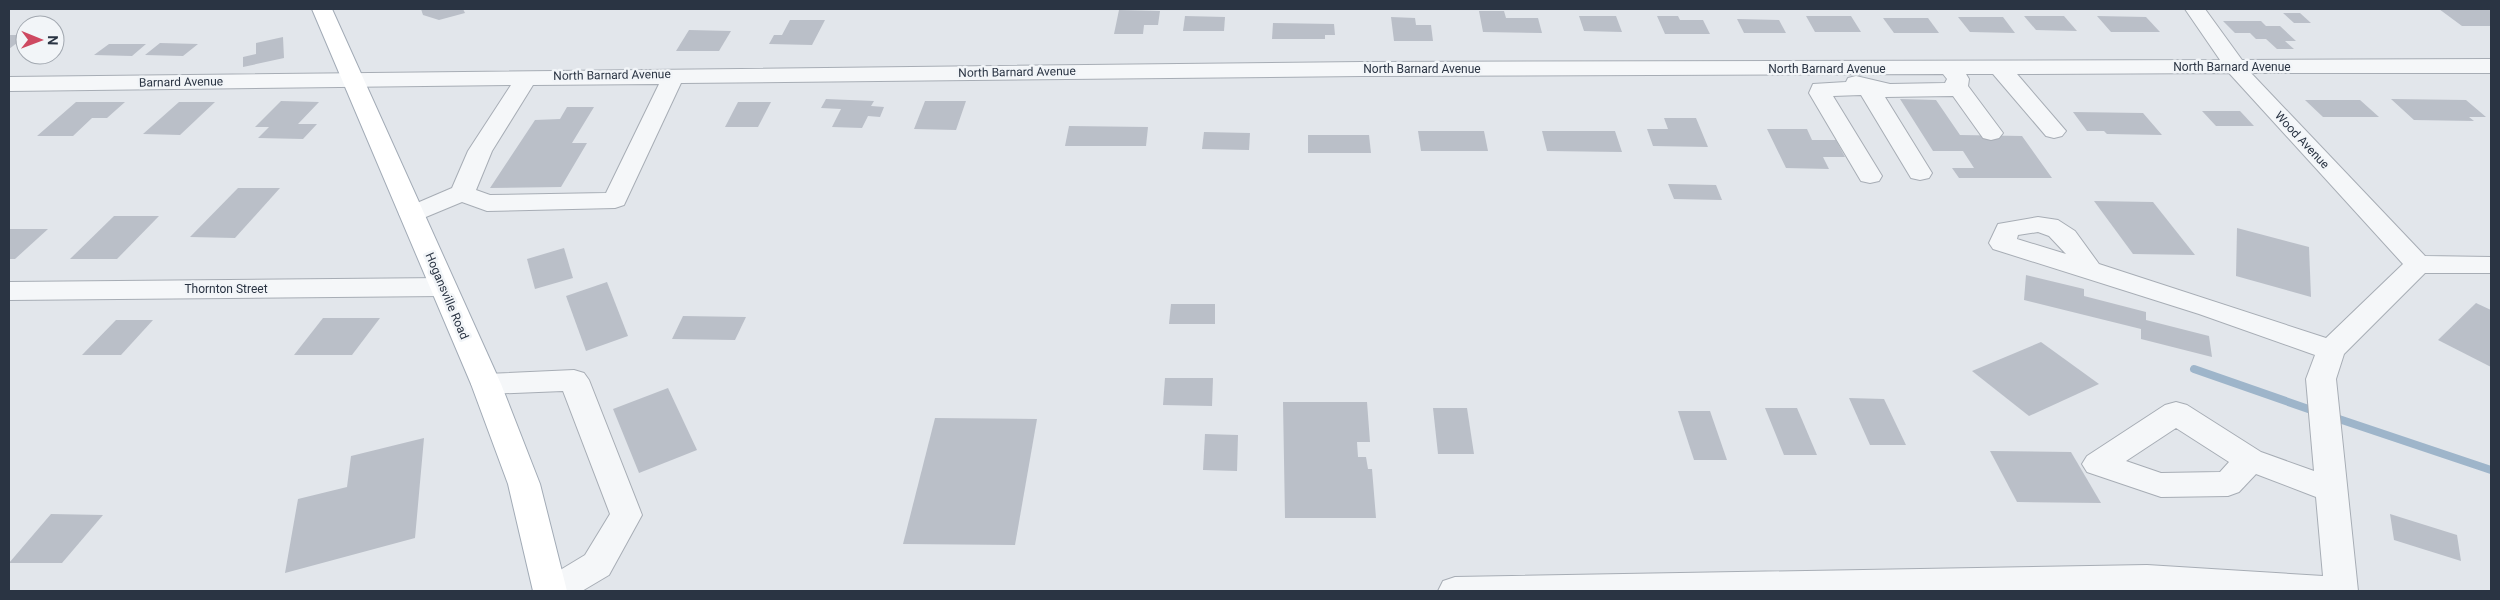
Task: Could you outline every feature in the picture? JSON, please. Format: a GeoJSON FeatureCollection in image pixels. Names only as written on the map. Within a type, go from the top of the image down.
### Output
{"type":"FeatureCollection","features":[{"type":"Feature","properties":{"kind":"main road","name":"Hogansville Road"},"geometry":{"type":"LineString","coordinates":[[322,9],[486,384],[524,484],[552,591]]}},
{"type":"Feature","properties":{"kind":"street","name":"Wood Avenue"},"geometry":{"type":"LineString","coordinates":[[2195,9],[2235,68],[2418,264]]}},
{"type":"Feature","properties":{"kind":"street","name":"North Barnard Avenue"},"geometry":{"type":"LineString","coordinates":[[353,79],[1362,69],[1840,68],[1954,77],[1999,67],[2491,66]]}},
{"type":"Feature","properties":{"kind":"street"},"geometry":{"type":"LineString","coordinates":[[1999,67],[2054,131]]}},
{"type":"Feature","properties":{"kind":"street"},"geometry":{"type":"LineString","coordinates":[[1840,68],[1852,81],[1868,88],[1920,174]]}},
{"type":"Feature","properties":{"kind":"street"},"geometry":{"type":"LineString","coordinates":[[462,192],[487,203],[615,200],[674,75]]}},
{"type":"Feature","properties":{"kind":"street"},"geometry":{"type":"LineString","coordinates":[[412,214],[462,192],[480,151],[527,77]]}},
{"type":"Feature","properties":{"kind":"street"},"geometry":{"type":"LineString","coordinates":[[1870,176],[1820,93],[1821,89],[1949,90],[1954,77]]}},
{"type":"Feature","properties":{"kind":"street"},"geometry":{"type":"LineString","coordinates":[[1954,77],[1991,133]]}},
{"type":"Feature","properties":{"kind":"street","name":"Barnard Avenue"},"geometry":{"type":"LineString","coordinates":[[9,84],[353,79]]}},
{"type":"Feature","properties":{"kind":"street"},"geometry":{"type":"LineString","coordinates":[[2341,591],[2321,379],[2331,350],[2418,264],[2491,265]]}},
{"type":"Feature","properties":{"kind":"street"},"geometry":{"type":"LineString","coordinates":[[2090,271],[2274,329],[2331,350]]}},
{"type":"Feature","properties":{"kind":"street","name":"Thornton Street"},"geometry":{"type":"LineString","coordinates":[[9,291],[443,287]]}},
{"type":"Feature","properties":{"kind":"street"},"geometry":{"type":"LineString","coordinates":[[486,384],[574,380],[626,515],[597,565],[552,591]]}},
{"type":"Feature","properties":{"kind":"street"},"geometry":{"type":"LineString","coordinates":[[2250,460],[2332,490]]}},
{"type":"Feature","properties":{"kind":"street"},"geometry":{"type":"LineString","coordinates":[[1455,591],[2147,578],[2335,591]]}},
{"type":"Feature","properties":{"kind":"building"},"geometry":{"type":"Polygon","coordinates":[[[421,9],[463,9],[465,13],[439,20],[423,15],[421,9]]]}},
{"type":"Feature","properties":{"kind":"building"},"geometry":{"type":"Polygon","coordinates":[[[2439,9],[2491,9],[2491,26],[2462,26],[2439,9]]]}},
{"type":"Feature","properties":{"kind":"building"},"geometry":{"type":"Polygon","coordinates":[[[1119,10],[1160,11],[1158,25],[1144,25],[1143,34],[1114,34],[1119,10]]]}},
{"type":"Feature","properties":{"kind":"building"},"geometry":{"type":"Polygon","coordinates":[[[1479,11],[1504,11],[1506,18],[1538,18],[1542,33],[1483,32],[1479,11]]]}},
{"type":"Feature","properties":{"kind":"building"},"geometry":{"type":"Polygon","coordinates":[[[2283,13],[2300,13],[2311,23],[2294,23],[2283,13]]]}},
{"type":"Feature","properties":{"kind":"building"},"geometry":{"type":"Polygon","coordinates":[[[1185,16],[1225,17],[1224,31],[1183,31],[1185,16]]]}},
{"type":"Feature","properties":{"kind":"building"},"geometry":{"type":"Polygon","coordinates":[[[1579,16],[1616,16],[1622,32],[1584,31],[1579,16]]]}},
{"type":"Feature","properties":{"kind":"building"},"geometry":{"type":"Polygon","coordinates":[[[1657,16],[1678,16],[1680,20],[1703,20],[1710,34],[1665,34],[1657,16]]]}},
{"type":"Feature","properties":{"kind":"building"},"geometry":{"type":"Polygon","coordinates":[[[1806,16],[1851,16],[1861,32],[1815,32],[1806,16]]]}},
{"type":"Feature","properties":{"kind":"building"},"geometry":{"type":"Polygon","coordinates":[[[2024,16],[2064,16],[2077,31],[2036,30],[2024,16]]]}},
{"type":"Feature","properties":{"kind":"building"},"geometry":{"type":"Polygon","coordinates":[[[2097,16],[2146,17],[2160,32],[2111,32],[2097,16]]]}},
{"type":"Feature","properties":{"kind":"building"},"geometry":{"type":"Polygon","coordinates":[[[1391,17],[1415,18],[1416,25],[1431,25],[1433,41],[1394,41],[1391,17]]]}},
{"type":"Feature","properties":{"kind":"building"},"geometry":{"type":"Polygon","coordinates":[[[1958,17],[2003,17],[2015,33],[1970,32],[1958,17]]]}},
{"type":"Feature","properties":{"kind":"building"},"geometry":{"type":"Polygon","coordinates":[[[1883,18],[1928,18],[1939,33],[1894,33],[1883,18]]]}},
{"type":"Feature","properties":{"kind":"building"},"geometry":{"type":"Polygon","coordinates":[[[1737,19],[1779,20],[1786,33],[1744,33],[1737,19]]]}},
{"type":"Feature","properties":{"kind":"building"},"geometry":{"type":"Polygon","coordinates":[[[790,20],[825,20],[812,45],[769,44],[774,35],[782,35],[790,20]]]}},
{"type":"Feature","properties":{"kind":"building"},"geometry":{"type":"Polygon","coordinates":[[[2223,21],[2261,21],[2266,26],[2280,26],[2296,41],[2285,41],[2294,49],[2277,49],[2266,39],[2256,39],[2250,33],[2235,33],[2223,21]]]}},
{"type":"Feature","properties":{"kind":"building"},"geometry":{"type":"Polygon","coordinates":[[[1273,23],[1334,24],[1335,35],[1325,35],[1325,39],[1272,39],[1273,23]]]}},
{"type":"Feature","properties":{"kind":"building"},"geometry":{"type":"Polygon","coordinates":[[[689,30],[731,31],[719,51],[676,51],[689,30]]]}},
{"type":"Feature","properties":{"kind":"building"},"geometry":{"type":"Polygon","coordinates":[[[9,35],[15,35],[15,44],[9,49],[9,35]]]}},
{"type":"Feature","properties":{"kind":"building"},"geometry":{"type":"Polygon","coordinates":[[[283,37],[284,58],[243,67],[243,57],[256,54],[256,43],[283,37]]]}},
{"type":"Feature","properties":{"kind":"building"},"geometry":{"type":"Polygon","coordinates":[[[160,43],[198,44],[183,56],[145,55],[160,43]]]}},
{"type":"Feature","properties":{"kind":"building"},"geometry":{"type":"Polygon","coordinates":[[[109,44],[146,44],[132,56],[94,55],[109,44]]]}},
{"type":"Feature","properties":{"kind":"building"},"geometry":{"type":"Polygon","coordinates":[[[826,99],[874,101],[871,106],[884,107],[880,117],[868,116],[862,128],[832,127],[841,109],[821,108],[826,99]]]}},
{"type":"Feature","properties":{"kind":"building"},"geometry":{"type":"Polygon","coordinates":[[[1900,99],[1936,100],[1960,135],[2022,136],[2052,178],[1959,178],[1952,168],[1974,168],[1963,151],[1933,151],[1900,99]]]}},
{"type":"Feature","properties":{"kind":"building"},"geometry":{"type":"Polygon","coordinates":[[[2391,99],[2466,100],[2486,117],[2469,117],[2474,121],[2414,120],[2391,99]]]}},
{"type":"Feature","properties":{"kind":"building"},"geometry":{"type":"Polygon","coordinates":[[[2305,100],[2360,100],[2379,117],[2323,117],[2305,100]]]}},
{"type":"Feature","properties":{"kind":"building"},"geometry":{"type":"Polygon","coordinates":[[[281,101],[319,102],[298,124],[317,124],[303,139],[258,138],[269,127],[255,127],[281,101]]]}},
{"type":"Feature","properties":{"kind":"building"},"geometry":{"type":"Polygon","coordinates":[[[925,101],[966,101],[956,130],[914,129],[925,101]]]}},
{"type":"Feature","properties":{"kind":"building"},"geometry":{"type":"Polygon","coordinates":[[[76,102],[125,102],[107,118],[92,118],[73,136],[37,136],[76,102]]]}},
{"type":"Feature","properties":{"kind":"building"},"geometry":{"type":"Polygon","coordinates":[[[179,102],[215,102],[180,135],[143,134],[179,102]]]}},
{"type":"Feature","properties":{"kind":"building"},"geometry":{"type":"Polygon","coordinates":[[[738,102],[771,102],[758,127],[725,127],[738,102]]]}},
{"type":"Feature","properties":{"kind":"building"},"geometry":{"type":"Polygon","coordinates":[[[567,107],[594,107],[572,143],[587,143],[561,187],[490,188],[535,120],[560,119],[567,107]]]}},
{"type":"Feature","properties":{"kind":"building"},"geometry":{"type":"Polygon","coordinates":[[[2202,111],[2240,111],[2254,126],[2216,126],[2202,111]]]}},
{"type":"Feature","properties":{"kind":"building"},"geometry":{"type":"Polygon","coordinates":[[[2073,112],[2143,113],[2162,135],[2107,134],[2104,131],[2087,131],[2073,112]]]}},
{"type":"Feature","properties":{"kind":"building"},"geometry":{"type":"Polygon","coordinates":[[[1664,118],[1696,118],[1708,147],[1653,146],[1647,129],[1668,129],[1664,118]]]}},
{"type":"Feature","properties":{"kind":"building"},"geometry":{"type":"Polygon","coordinates":[[[1069,126],[1148,127],[1146,146],[1065,146],[1069,126]]]}},
{"type":"Feature","properties":{"kind":"building"},"geometry":{"type":"Polygon","coordinates":[[[1767,129],[1807,129],[1812,140],[1836,140],[1845,157],[1823,157],[1829,169],[1786,168],[1767,129]]]}},
{"type":"Feature","properties":{"kind":"building"},"geometry":{"type":"Polygon","coordinates":[[[1418,131],[1484,131],[1488,151],[1421,151],[1418,131]]]}},
{"type":"Feature","properties":{"kind":"building"},"geometry":{"type":"Polygon","coordinates":[[[1542,131],[1615,131],[1622,152],[1547,151],[1542,131]]]}},
{"type":"Feature","properties":{"kind":"building"},"geometry":{"type":"Polygon","coordinates":[[[1204,132],[1250,133],[1249,150],[1202,149],[1204,132]]]}},
{"type":"Feature","properties":{"kind":"building"},"geometry":{"type":"Polygon","coordinates":[[[1308,135],[1369,135],[1371,153],[1308,153],[1308,135]]]}},
{"type":"Feature","properties":{"kind":"building"},"geometry":{"type":"Polygon","coordinates":[[[1668,184],[1716,185],[1722,200],[1674,199],[1668,184]]]}},
{"type":"Feature","properties":{"kind":"building"},"geometry":{"type":"Polygon","coordinates":[[[238,188],[280,188],[235,238],[190,237],[238,188]]]}},
{"type":"Feature","properties":{"kind":"building"},"geometry":{"type":"Polygon","coordinates":[[[2094,201],[2153,202],[2195,255],[2133,254],[2094,201]]]}},
{"type":"Feature","properties":{"kind":"building"},"geometry":{"type":"Polygon","coordinates":[[[114,216],[159,216],[117,259],[70,259],[114,216]]]}},
{"type":"Feature","properties":{"kind":"building"},"geometry":{"type":"Polygon","coordinates":[[[2237,228],[2309,247],[2311,297],[2236,276],[2237,228]]]}},
{"type":"Feature","properties":{"kind":"building"},"geometry":{"type":"Polygon","coordinates":[[[9,229],[48,229],[15,259],[9,259],[9,229]]]}},
{"type":"Feature","properties":{"kind":"building"},"geometry":{"type":"Polygon","coordinates":[[[564,248],[573,278],[535,289],[527,259],[564,248]]]}},
{"type":"Feature","properties":{"kind":"building"},"geometry":{"type":"Polygon","coordinates":[[[2026,275],[2084,289],[2084,296],[2146,312],[2146,320],[2209,336],[2212,357],[2141,339],[2141,329],[2024,300],[2026,275]]]}},
{"type":"Feature","properties":{"kind":"building"},"geometry":{"type":"Polygon","coordinates":[[[607,282],[628,336],[586,351],[566,296],[607,282]]]}},
{"type":"Feature","properties":{"kind":"building"},"geometry":{"type":"Polygon","coordinates":[[[2476,303],[2491,310],[2491,367],[2438,340],[2476,303]]]}},
{"type":"Feature","properties":{"kind":"building"},"geometry":{"type":"Polygon","coordinates":[[[1171,304],[1215,304],[1215,324],[1169,324],[1171,304]]]}},
{"type":"Feature","properties":{"kind":"building"},"geometry":{"type":"Polygon","coordinates":[[[683,316],[746,317],[735,340],[672,339],[683,316]]]}},
{"type":"Feature","properties":{"kind":"building"},"geometry":{"type":"Polygon","coordinates":[[[323,318],[380,318],[352,355],[294,355],[323,318]]]}},
{"type":"Feature","properties":{"kind":"building"},"geometry":{"type":"Polygon","coordinates":[[[116,320],[153,320],[121,355],[82,355],[116,320]]]}},
{"type":"Feature","properties":{"kind":"building"},"geometry":{"type":"Polygon","coordinates":[[[2041,342],[2099,384],[2029,416],[1972,371],[2041,342]]]}},
{"type":"Feature","properties":{"kind":"building"},"geometry":{"type":"Polygon","coordinates":[[[1165,378],[1213,378],[1212,406],[1163,405],[1165,378]]]}},
{"type":"Feature","properties":{"kind":"building"},"geometry":{"type":"Polygon","coordinates":[[[668,388],[697,450],[639,473],[613,409],[668,388]]]}},
{"type":"Feature","properties":{"kind":"building"},"geometry":{"type":"Polygon","coordinates":[[[1849,398],[1884,399],[1906,445],[1870,445],[1849,398]]]}},
{"type":"Feature","properties":{"kind":"building"},"geometry":{"type":"Polygon","coordinates":[[[1283,402],[1367,402],[1370,442],[1357,442],[1358,457],[1366,457],[1368,469],[1372,469],[1376,518],[1285,518],[1283,402]]]}},
{"type":"Feature","properties":{"kind":"building"},"geometry":{"type":"Polygon","coordinates":[[[1433,408],[1467,408],[1474,454],[1438,454],[1433,408]]]}},
{"type":"Feature","properties":{"kind":"building"},"geometry":{"type":"Polygon","coordinates":[[[1765,408],[1797,408],[1817,455],[1784,455],[1765,408]]]}},
{"type":"Feature","properties":{"kind":"building"},"geometry":{"type":"Polygon","coordinates":[[[1678,411],[1710,411],[1727,460],[1694,460],[1678,411]]]}},
{"type":"Feature","properties":{"kind":"building"},"geometry":{"type":"Polygon","coordinates":[[[935,418],[1037,419],[1015,545],[903,544],[935,418]]]}},
{"type":"Feature","properties":{"kind":"building"},"geometry":{"type":"Polygon","coordinates":[[[1205,434],[1238,435],[1237,471],[1203,470],[1205,434]]]}},
{"type":"Feature","properties":{"kind":"building"},"geometry":{"type":"Polygon","coordinates":[[[424,438],[415,538],[285,573],[298,499],[347,487],[351,456],[424,438]]]}},
{"type":"Feature","properties":{"kind":"building"},"geometry":{"type":"Polygon","coordinates":[[[1990,451],[2071,452],[2101,503],[2017,502],[1990,451]]]}},
{"type":"Feature","properties":{"kind":"building"},"geometry":{"type":"Polygon","coordinates":[[[51,514],[103,515],[62,563],[9,563],[51,514]]]}},
{"type":"Feature","properties":{"kind":"building"},"geometry":{"type":"Polygon","coordinates":[[[2390,514],[2457,535],[2461,561],[2394,540],[2390,514]]]}},
{"type":"Feature","properties":{"kind":"waterway"},"geometry":{"type":"LineString","coordinates":[[2194,369],[2317,412]]}},
{"type":"Feature","properties":{"kind":"waterway"},"geometry":{"type":"LineString","coordinates":[[2333,417],[2491,470]]}}]}
